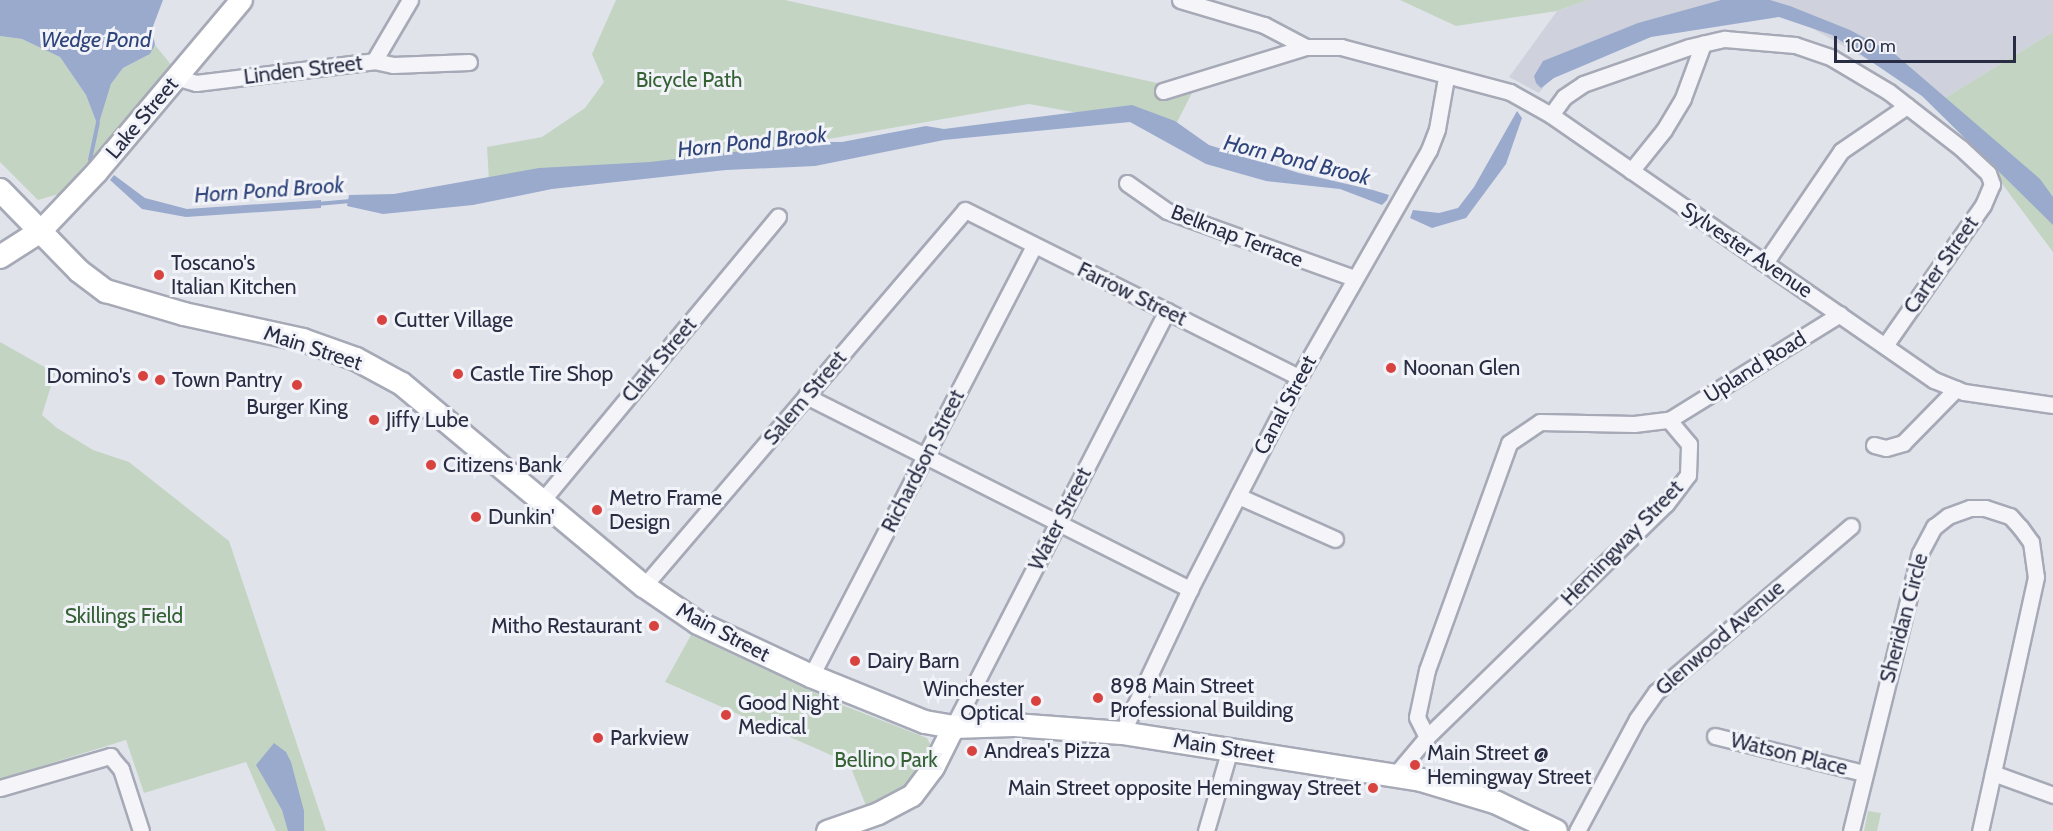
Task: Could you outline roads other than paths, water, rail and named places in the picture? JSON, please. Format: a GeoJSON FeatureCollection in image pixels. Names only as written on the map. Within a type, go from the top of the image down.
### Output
{"type":"FeatureCollection","features":[{"type":"Feature","properties":{"kind":"main road","name":"Main Street"},"geometry":{"type":"LineString","coordinates":[[0,190],[39,232],[106,291],[184,315],[303,340],[356,358],[402,384],[644,586],[698,623],[811,676],[925,722],[953,727],[1014,725],[1122,733],[1395,775],[1458,790],[1545,828]]}},
{"type":"Feature","properties":{"kind":"main road"},"geometry":{"type":"LineString","coordinates":[[0,257],[39,232]]}},
{"type":"Feature","properties":{"kind":"street","name":"Lake Street"},"geometry":{"type":"LineString","coordinates":[[39,232],[96,172],[241,0]]}},
{"type":"Feature","properties":{"kind":"street"},"geometry":{"type":"LineString","coordinates":[[374,61],[410,0]]}},
{"type":"Feature","properties":{"kind":"street"},"geometry":{"type":"LineString","coordinates":[[1180,0],[1264,25],[1306,47]]}},
{"type":"Feature","properties":{"kind":"street"},"geometry":{"type":"LineString","coordinates":[[1551,115],[1564,97],[1583,84],[1703,44],[1747,39],[1795,45],[1852,68],[1907,106],[1841,151],[1765,263]]}},
{"type":"Feature","properties":{"kind":"street"},"geometry":{"type":"LineString","coordinates":[[1631,171],[1664,130],[1683,98],[1703,44]]}},
{"type":"Feature","properties":{"kind":"street"},"geometry":{"type":"LineString","coordinates":[[1163,91],[1306,47]]}},
{"type":"Feature","properties":{"kind":"street","name":"Sylvester Avenue"},"geometry":{"type":"LineString","coordinates":[[1306,47],[1341,47],[1446,78],[1510,92],[1551,115],[1886,344],[1934,380],[1956,389],[2053,405]]}},
{"type":"Feature","properties":{"kind":"street","name":"Linden Street"},"geometry":{"type":"LineString","coordinates":[[175,77],[196,83],[374,61],[393,64],[469,62]]}},
{"type":"Feature","properties":{"kind":"street","name":"Canal Street"},"geometry":{"type":"LineString","coordinates":[[1122,733],[1190,589],[1299,377],[1429,150],[1437,129],[1446,78]]}},
{"type":"Feature","properties":{"kind":"street","name":"Carter Street"},"geometry":{"type":"LineString","coordinates":[[1886,344],[1983,205],[1992,184],[1988,173],[1961,148],[1907,106]]}},
{"type":"Feature","properties":{"kind":"street","name":"Belknap Terrace"},"geometry":{"type":"LineString","coordinates":[[1126,183],[1167,211],[1354,278]]}},
{"type":"Feature","properties":{"kind":"street","name":"Farrow Street"},"geometry":{"type":"LineString","coordinates":[[965,210],[1299,377]]}},
{"type":"Feature","properties":{"kind":"street","name":"Salem Street"},"geometry":{"type":"LineString","coordinates":[[644,586],[965,210]]}},
{"type":"Feature","properties":{"kind":"street","name":"Clark Street"},"geometry":{"type":"LineString","coordinates":[[541,502],[778,217]]}},
{"type":"Feature","properties":{"kind":"street","name":"Richardson Street"},"geometry":{"type":"LineString","coordinates":[[811,676],[1034,245]]}},
{"type":"Feature","properties":{"kind":"street","name":"Water Street"},"geometry":{"type":"LineString","coordinates":[[953,727],[1167,311]]}},
{"type":"Feature","properties":{"kind":"street","name":"Upland Road"},"geometry":{"type":"LineString","coordinates":[[1670,420],[1840,314]]}},
{"type":"Feature","properties":{"kind":"street"},"geometry":{"type":"LineString","coordinates":[[1874,445],[1886,448],[1903,442],[1956,389]]}},
{"type":"Feature","properties":{"kind":"street"},"geometry":{"type":"LineString","coordinates":[[806,396],[1059,521],[1190,589]]}},
{"type":"Feature","properties":{"kind":"street"},"geometry":{"type":"LineString","coordinates":[[1427,737],[1417,717],[1427,670],[1509,443],[1540,422],[1634,424],[1670,420]]}},
{"type":"Feature","properties":{"kind":"street","name":"Hemingway Street"},"geometry":{"type":"LineString","coordinates":[[1395,775],[1427,737],[1666,504],[1688,475],[1689,444],[1670,420]]}},
{"type":"Feature","properties":{"kind":"street"},"geometry":{"type":"LineString","coordinates":[[1238,496],[1335,539]]}},
{"type":"Feature","properties":{"kind":"street","name":"Sheridan Circle"},"geometry":{"type":"LineString","coordinates":[[1851,831],[1863,773],[1920,553],[1934,527],[1948,516],[1970,508],[1985,508],[2010,516],[2031,542],[2036,558],[2032,601],[1980,831]]}},
{"type":"Feature","properties":{"kind":"street","name":"Glenwood Avenue"},"geometry":{"type":"LineString","coordinates":[[1577,831],[1637,719],[1656,692],[1851,526]]}},
{"type":"Feature","properties":{"kind":"street"},"geometry":{"type":"LineString","coordinates":[[836,829],[912,795],[933,767],[953,727]]}},
{"type":"Feature","properties":{"kind":"street","name":"Watson Place"},"geometry":{"type":"LineString","coordinates":[[1715,736],[1863,773]]}},
{"type":"Feature","properties":{"kind":"street"},"geometry":{"type":"LineString","coordinates":[[1206,831],[1230,748]]}},
{"type":"Feature","properties":{"kind":"street"},"geometry":{"type":"LineString","coordinates":[[0,788],[110,756],[121,769],[141,831]]}},
{"type":"Feature","properties":{"kind":"street"},"geometry":{"type":"LineString","coordinates":[[1993,773],[2053,795]]}},
{"type":"Feature","properties":{"kind":"water","name":"Wedge Pond"},"geometry":{"type":"Polygon","coordinates":[[[0,0],[163,0],[152,29],[155,45],[150,54],[123,68],[111,84],[98,126],[86,95],[60,57],[22,39],[0,36],[0,0]]]}},
{"type":"Feature","properties":{"kind":"water"},"geometry":{"type":"Polygon","coordinates":[[[1721,0],[1770,0],[1790,6],[1850,30],[1896,55],[2040,179],[2053,197],[2053,225],[1922,96],[1832,35],[1779,17],[1651,37],[1554,78],[1541,88],[1536,83],[1534,76],[1543,61],[1638,23],[1721,0]]]}},
{"type":"Feature","properties":{"kind":"water","name":"Horn Pond Brook"},"geometry":{"type":"Polygon","coordinates":[[[1132,105],[1175,121],[1209,145],[1299,173],[1389,195],[1382,205],[1340,189],[1266,181],[1206,164],[1130,122],[944,140],[815,166],[726,170],[552,189],[473,205],[383,214],[347,206],[349,195],[394,194],[539,168],[650,162],[816,142],[842,142],[926,126],[944,129],[1132,105]]]}},
{"type":"Feature","properties":{"kind":"water","name":"Horn Pond Brook"},"geometry":{"type":"Polygon","coordinates":[[[1517,111],[1522,118],[1506,164],[1466,218],[1432,228],[1410,218],[1413,210],[1439,213],[1458,208],[1474,187],[1517,111]]]}},
{"type":"Feature","properties":{"kind":"water","name":"Horn Pond Brook"},"geometry":{"type":"Polygon","coordinates":[[[114,175],[145,198],[187,209],[321,200],[321,208],[186,217],[142,209],[110,180],[114,175]]]}},
{"type":"Feature","properties":{"kind":"water"},"geometry":{"type":"Polygon","coordinates":[[[274,743],[286,752],[291,762],[304,811],[304,831],[288,831],[282,810],[256,765],[274,743]]]}},
{"type":"Feature","properties":{"kind":"waterway","name":"Horn Pond Brook"},"geometry":{"type":"LineString","coordinates":[[90,160],[98,123]]}},
{"type":"Feature","properties":{"kind":"waterway","name":"Horn Pond Brook"},"geometry":{"type":"LineString","coordinates":[[317,204],[351,201]]}},
{"type":"Feature","properties":{"kind":"place","name":"Toscano's Italian Kitchen"},"geometry":{"type":"Point","coordinates":[159,275]}},
{"type":"Feature","properties":{"kind":"place","name":"Cutter Village"},"geometry":{"type":"Point","coordinates":[382,320]}},
{"type":"Feature","properties":{"kind":"place","name":"Noonan Glen"},"geometry":{"type":"Point","coordinates":[1391,368]}},
{"type":"Feature","properties":{"kind":"place","name":"Castle Tire Shop"},"geometry":{"type":"Point","coordinates":[458,374]}},
{"type":"Feature","properties":{"kind":"place","name":"Domino's"},"geometry":{"type":"Point","coordinates":[143,376]}},
{"type":"Feature","properties":{"kind":"place","name":"Town Pantry"},"geometry":{"type":"Point","coordinates":[160,380]}},
{"type":"Feature","properties":{"kind":"place","name":"Burger King"},"geometry":{"type":"Point","coordinates":[297,385]}},
{"type":"Feature","properties":{"kind":"place","name":"Jiffy Lube"},"geometry":{"type":"Point","coordinates":[374,420]}},
{"type":"Feature","properties":{"kind":"place","name":"Citizens Bank"},"geometry":{"type":"Point","coordinates":[431,465]}},
{"type":"Feature","properties":{"kind":"place","name":"Metro Frame Design"},"geometry":{"type":"Point","coordinates":[597,510]}},
{"type":"Feature","properties":{"kind":"place","name":"Dunkin'"},"geometry":{"type":"Point","coordinates":[476,517]}},
{"type":"Feature","properties":{"kind":"place","name":"Mitho Restaurant"},"geometry":{"type":"Point","coordinates":[654,626]}},
{"type":"Feature","properties":{"kind":"place","name":"Dairy Barn"},"geometry":{"type":"Point","coordinates":[855,661]}},
{"type":"Feature","properties":{"kind":"place","name":"898 Main Street Professional Building"},"geometry":{"type":"Point","coordinates":[1098,698]}},
{"type":"Feature","properties":{"kind":"place","name":"Winchester Optical"},"geometry":{"type":"Point","coordinates":[1036,701]}},
{"type":"Feature","properties":{"kind":"place","name":"Good Night Medical"},"geometry":{"type":"Point","coordinates":[726,715]}},
{"type":"Feature","properties":{"kind":"place","name":"Parkview"},"geometry":{"type":"Point","coordinates":[598,738]}},
{"type":"Feature","properties":{"kind":"place","name":"Andrea's Pizza"},"geometry":{"type":"Point","coordinates":[972,751]}},
{"type":"Feature","properties":{"kind":"place","name":"Main Street @ Hemingway Street"},"geometry":{"type":"Point","coordinates":[1415,765]}},
{"type":"Feature","properties":{"kind":"place","name":"Main Street opposite Hemingway Street"},"geometry":{"type":"Point","coordinates":[1373,788]}},
{"type":"Feature","properties":{"kind":"park label","name":"Bicycle Path"},"geometry":{"type":"Point","coordinates":[689,80]}},
{"type":"Feature","properties":{"kind":"park label","name":"Skillings Field"},"geometry":{"type":"Point","coordinates":[124,616]}},
{"type":"Feature","properties":{"kind":"park label","name":"Bellino Park"},"geometry":{"type":"Point","coordinates":[886,760]}}]}
